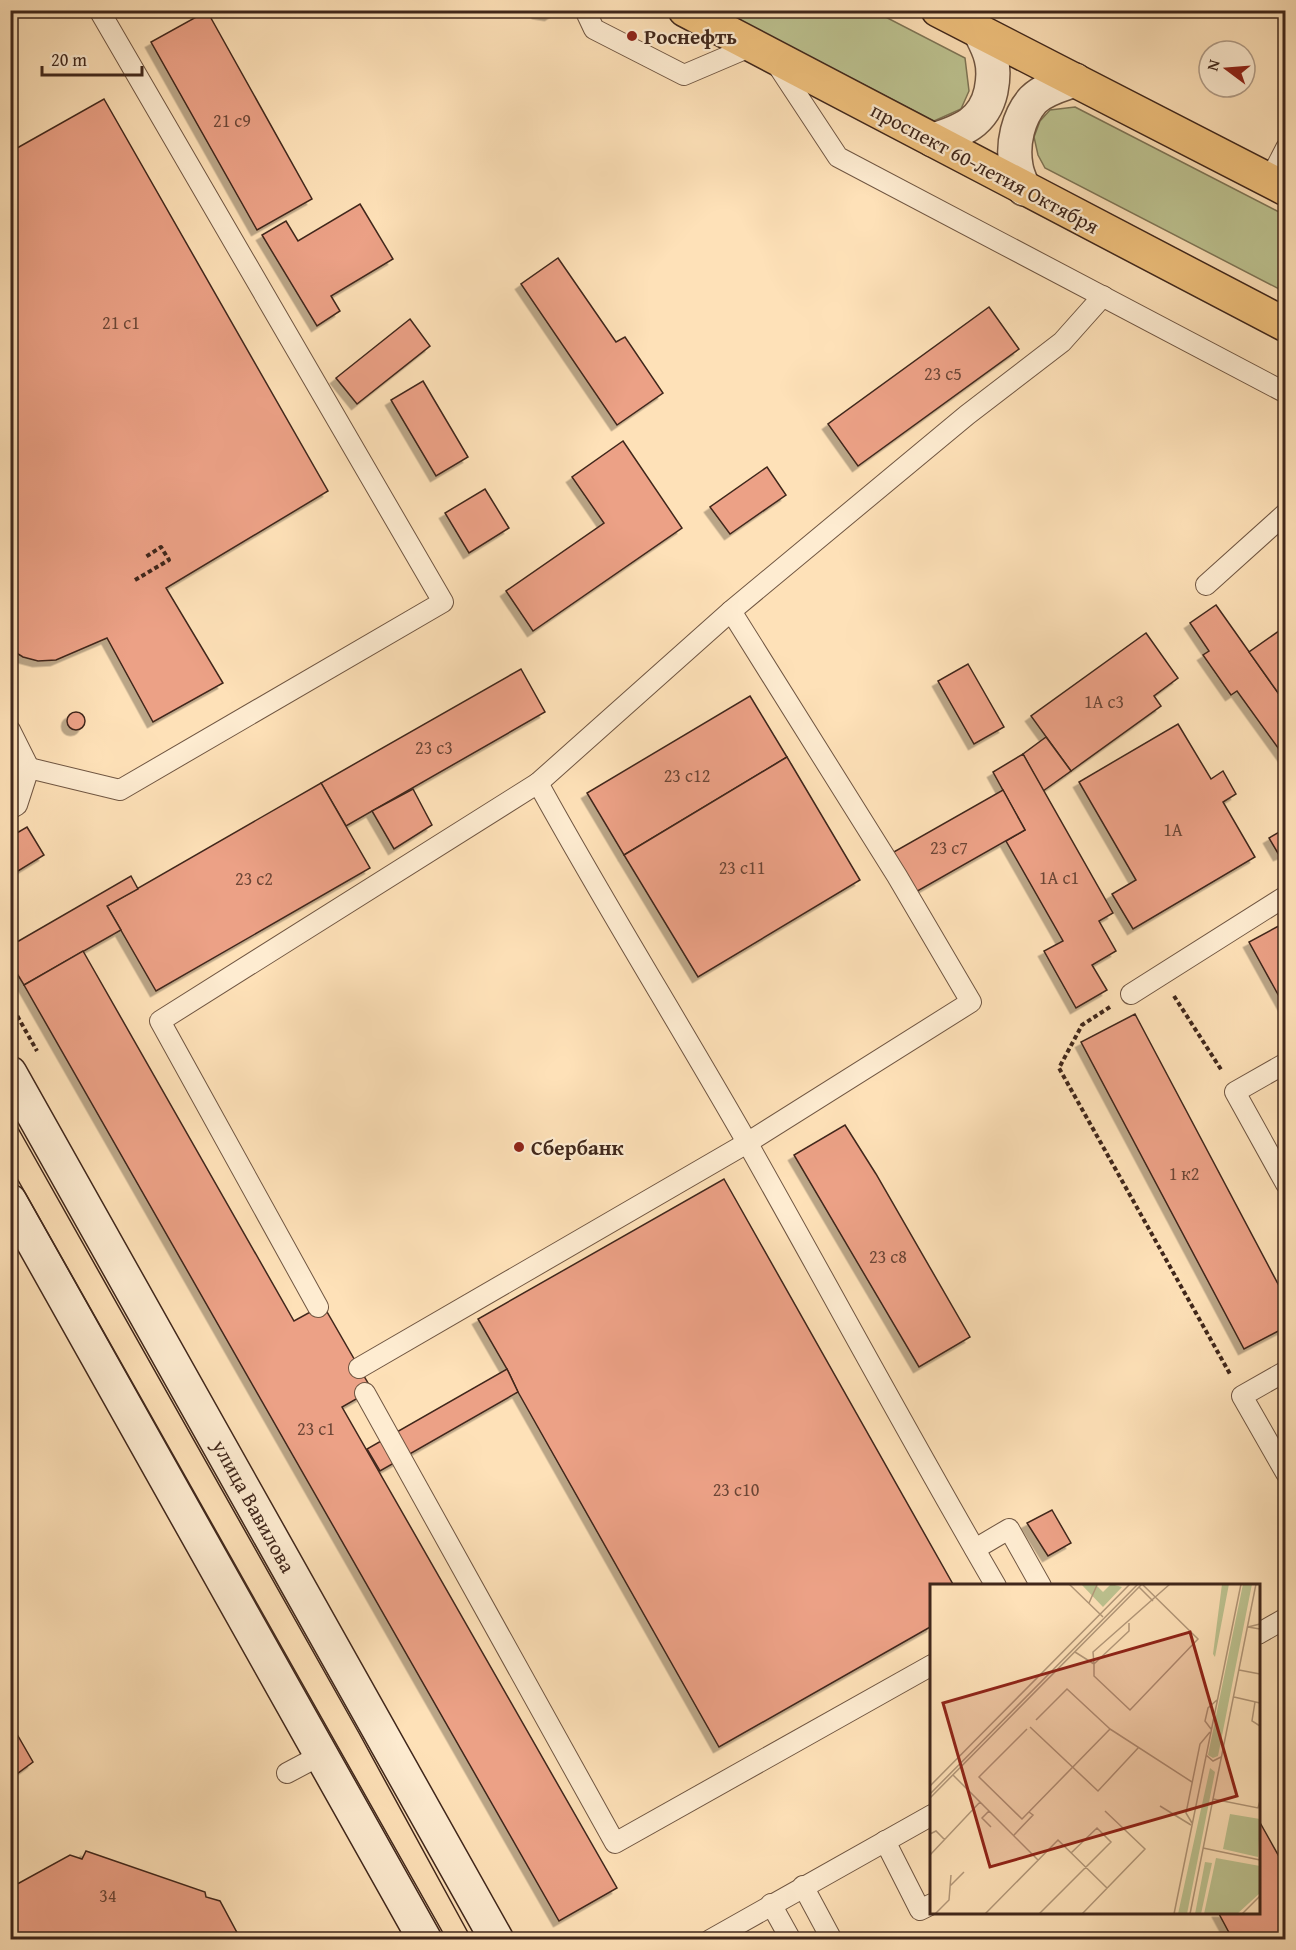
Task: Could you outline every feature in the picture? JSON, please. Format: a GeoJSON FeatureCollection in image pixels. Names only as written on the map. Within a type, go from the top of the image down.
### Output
{"type":"FeatureCollection","features":[{"type":"Feature","properties":{"kind":"main road","name":"проспект 60-летия Октября"},"geometry":{"type":"LineString","coordinates":[[685,10],[1286,325]]}},
{"type":"Feature","properties":{"kind":"main road"},"geometry":{"type":"LineString","coordinates":[[938,10],[1277,185]]}},
{"type":"Feature","properties":{"kind":"main road"},"geometry":{"type":"LineString","coordinates":[[933,140],[956,133],[977,120],[988,103],[993,80],[992,58],[980,32]]}},
{"type":"Feature","properties":{"kind":"main road"},"geometry":{"type":"LineString","coordinates":[[1024,189],[1016,167],[1015,143],[1020,120],[1034,100],[1054,87],[1075,80]]}},
{"type":"Feature","properties":{"kind":"main road","name":"улица Вавилова"},"geometry":{"type":"LineString","coordinates":[[10,1073],[497,1940]]}},
{"type":"Feature","properties":{"kind":"main road"},"geometry":{"type":"LineString","coordinates":[[10,1201],[425,1940]]}},
{"type":"Feature","properties":{"kind":"lane"},"geometry":{"type":"LineString","coordinates":[[20,765],[120,790],[443,602],[99,10]]}},
{"type":"Feature","properties":{"kind":"lane"},"geometry":{"type":"LineString","coordinates":[[585,10],[594,29],[684,75],[762,51],[838,157],[1286,393]]}},
{"type":"Feature","properties":{"kind":"lane"},"geometry":{"type":"LineString","coordinates":[[1277,185],[1286,148]]}},
{"type":"Feature","properties":{"kind":"lane"},"geometry":{"type":"LineString","coordinates":[[318,1307],[160,1021],[538,783],[731,611],[967,415],[1062,342],[1103,296]]}},
{"type":"Feature","properties":{"kind":"lane"},"geometry":{"type":"LineString","coordinates":[[1206,585],[1286,513]]}},
{"type":"Feature","properties":{"kind":"lane"},"geometry":{"type":"LineString","coordinates":[[359,1368],[747,1143],[971,1002],[897,876],[731,611]]}},
{"type":"Feature","properties":{"kind":"lane"},"geometry":{"type":"LineString","coordinates":[[10,730],[20,765],[17,806],[10,809]]}},
{"type":"Feature","properties":{"kind":"lane"},"geometry":{"type":"LineString","coordinates":[[538,783],[747,1143],[995,1584]]}},
{"type":"Feature","properties":{"kind":"lane"},"geometry":{"type":"LineString","coordinates":[[1131,994],[1286,896]]}},
{"type":"Feature","properties":{"kind":"lane"},"geometry":{"type":"LineString","coordinates":[[1286,1064],[1235,1092],[1286,1184]]}},
{"type":"Feature","properties":{"kind":"lane"},"geometry":{"type":"LineString","coordinates":[[1286,1371],[1242,1396],[1286,1473]]}},
{"type":"Feature","properties":{"kind":"lane"},"geometry":{"type":"LineString","coordinates":[[365,1393],[615,1843],[930,1666]]}},
{"type":"Feature","properties":{"kind":"lane"},"geometry":{"type":"LineString","coordinates":[[975,1549],[1009,1529],[1040,1584]]}},
{"type":"Feature","properties":{"kind":"lane"},"geometry":{"type":"LineString","coordinates":[[1260,1633],[1286,1618]]}},
{"type":"Feature","properties":{"kind":"lane"},"geometry":{"type":"LineString","coordinates":[[287,1773],[321,1755]]}},
{"type":"Feature","properties":{"kind":"lane"},"geometry":{"type":"LineString","coordinates":[[710,1940],[930,1816]]}},
{"type":"Feature","properties":{"kind":"lane"},"geometry":{"type":"LineString","coordinates":[[885,1841],[920,1910],[930,1905]]}},
{"type":"Feature","properties":{"kind":"lane"},"geometry":{"type":"LineString","coordinates":[[803,1886],[832,1940]]}},
{"type":"Feature","properties":{"kind":"lane"},"geometry":{"type":"LineString","coordinates":[[771,1904],[791,1940]]}},
{"type":"Feature","properties":{"kind":"path"},"geometry":{"type":"LineString","coordinates":[[135,580],[168,560],[161,547],[144,558]]}},
{"type":"Feature","properties":{"kind":"path"},"geometry":{"type":"LineString","coordinates":[[1161,976],[1235,1092]]}},
{"type":"Feature","properties":{"kind":"path"},"geometry":{"type":"LineString","coordinates":[[1131,994],[1082,1025],[1059,1068],[1242,1396]]}},
{"type":"Feature","properties":{"kind":"green space"},"geometry":{"type":"Polygon","coordinates":[[[721,11],[874,11],[965,58],[969,91],[961,109],[934,121],[721,11]]]}},
{"type":"Feature","properties":{"kind":"green space"},"geometry":{"type":"Polygon","coordinates":[[[1075,107],[1285,215],[1285,292],[1045,168],[1038,155],[1034,137],[1040,121],[1050,110],[1075,107]]]}},
{"type":"Feature","properties":{"kind":"building"},"geometry":{"type":"Polygon","coordinates":[[[535,10],[558,10],[550,15],[538,13],[535,10]]]}},
{"type":"Feature","properties":{"kind":"building"},"geometry":{"type":"Polygon","coordinates":[[[207,11],[312,199],[257,230],[151,42],[207,11]]]}},
{"type":"Feature","properties":{"kind":"building"},"geometry":{"type":"Polygon","coordinates":[[[104,99],[328,491],[166,588],[223,683],[153,722],[107,638],[56,660],[38,661],[23,657],[10,649],[10,152],[104,99]]]}},
{"type":"Feature","properties":{"kind":"building"},"geometry":{"type":"Polygon","coordinates":[[[360,204],[393,259],[331,296],[340,311],[317,326],[262,235],[286,221],[298,241],[360,204]]]}},
{"type":"Feature","properties":{"kind":"building"},"geometry":{"type":"Polygon","coordinates":[[[558,258],[616,342],[625,337],[663,393],[617,425],[521,284],[558,258]]]}},
{"type":"Feature","properties":{"kind":"building"},"geometry":{"type":"Polygon","coordinates":[[[989,307],[1019,349],[858,466],[828,424],[989,307]]]}},
{"type":"Feature","properties":{"kind":"building"},"geometry":{"type":"Polygon","coordinates":[[[410,319],[430,346],[357,404],[336,378],[410,319]]]}},
{"type":"Feature","properties":{"kind":"building"},"geometry":{"type":"Polygon","coordinates":[[[423,381],[468,457],[436,476],[391,400],[423,381]]]}},
{"type":"Feature","properties":{"kind":"building"},"geometry":{"type":"Polygon","coordinates":[[[623,441],[682,528],[533,631],[506,591],[604,523],[572,477],[623,441]]]}},
{"type":"Feature","properties":{"kind":"building"},"geometry":{"type":"Polygon","coordinates":[[[767,467],[786,495],[730,534],[710,507],[767,467]]]}},
{"type":"Feature","properties":{"kind":"building"},"geometry":{"type":"Polygon","coordinates":[[[485,489],[509,528],[469,553],[445,513],[485,489]]]}},
{"type":"Feature","properties":{"kind":"building"},"geometry":{"type":"Polygon","coordinates":[[[1216,605],[1286,704],[1286,759],[1237,691],[1231,695],[1203,655],[1209,651],[1190,623],[1216,605]]]}},
{"type":"Feature","properties":{"kind":"building"},"geometry":{"type":"Polygon","coordinates":[[[1286,626],[1286,704],[1249,652],[1286,626]]]}},
{"type":"Feature","properties":{"kind":"building"},"geometry":{"type":"Polygon","coordinates":[[[1146,633],[1178,678],[1154,696],[1161,706],[1071,771],[1031,716],[1146,633]]]}},
{"type":"Feature","properties":{"kind":"building"},"geometry":{"type":"Polygon","coordinates":[[[968,664],[1004,727],[974,744],[938,681],[968,664]]]}},
{"type":"Feature","properties":{"kind":"building"},"geometry":{"type":"Polygon","coordinates":[[[521,669],[545,712],[346,826],[321,783],[521,669]]]}},
{"type":"Feature","properties":{"kind":"building"},"geometry":{"type":"Polygon","coordinates":[[[750,696],[787,757],[624,855],[587,793],[750,696]]]}},
{"type":"Feature","properties":{"kind":"building"},"geometry":{"type":"Polygon","coordinates":[[[76,712],[82,715],[85,721],[82,727],[76,730],[70,727],[67,721],[70,715],[76,712]]]}},
{"type":"Feature","properties":{"kind":"building"},"geometry":{"type":"Polygon","coordinates":[[[1178,724],[1211,779],[1223,771],[1236,794],[1223,802],[1255,857],[1133,929],[1112,894],[1136,880],[1079,782],[1178,724]]]}},
{"type":"Feature","properties":{"kind":"building"},"geometry":{"type":"Polygon","coordinates":[[[1046,737],[1071,771],[1043,791],[1023,754],[1046,737]]]}},
{"type":"Feature","properties":{"kind":"building"},"geometry":{"type":"Polygon","coordinates":[[[1023,754],[1113,913],[1099,921],[1116,951],[1092,965],[1107,990],[1076,1008],[1044,951],[1063,941],[1006,841],[1025,830],[993,772],[1023,754]]]}},
{"type":"Feature","properties":{"kind":"building"},"geometry":{"type":"Polygon","coordinates":[[[787,757],[860,880],[698,977],[624,855],[787,757]]]}},
{"type":"Feature","properties":{"kind":"building"},"geometry":{"type":"Polygon","coordinates":[[[321,783],[370,868],[156,991],[107,906],[321,783]]]}},
{"type":"Feature","properties":{"kind":"building"},"geometry":{"type":"Polygon","coordinates":[[[413,789],[432,825],[394,849],[372,811],[413,789]]]}},
{"type":"Feature","properties":{"kind":"building"},"geometry":{"type":"Polygon","coordinates":[[[1003,790],[1025,830],[914,893],[892,853],[1003,790]]]}},
{"type":"Feature","properties":{"kind":"building"},"geometry":{"type":"Polygon","coordinates":[[[27,827],[44,855],[10,876],[10,837],[27,827]]]}},
{"type":"Feature","properties":{"kind":"building"},"geometry":{"type":"Polygon","coordinates":[[[1286,828],[1286,852],[1279,855],[1269,838],[1286,828]]]}},
{"type":"Feature","properties":{"kind":"building"},"geometry":{"type":"Polygon","coordinates":[[[131,876],[138,889],[107,906],[121,930],[24,985],[10,962],[10,946],[131,876]]]}},
{"type":"Feature","properties":{"kind":"building"},"geometry":{"type":"Polygon","coordinates":[[[1286,922],[1286,1009],[1249,942],[1286,922]]]}},
{"type":"Feature","properties":{"kind":"building"},"geometry":{"type":"Polygon","coordinates":[[[83,951],[294,1321],[323,1305],[372,1390],[342,1407],[617,1888],[559,1921],[24,985],[83,951]]]}},
{"type":"Feature","properties":{"kind":"building"},"geometry":{"type":"Polygon","coordinates":[[[1135,1014],[1286,1299],[1286,1327],[1244,1349],[1081,1042],[1135,1014]]]}},
{"type":"Feature","properties":{"kind":"building"},"geometry":{"type":"Polygon","coordinates":[[[845,1125],[876,1174],[970,1337],[919,1367],[794,1155],[845,1125]]]}},
{"type":"Feature","properties":{"kind":"building"},"geometry":{"type":"Polygon","coordinates":[[[724,1179],[953,1584],[930,1584],[930,1627],[719,1747],[478,1319],[724,1179]]]}},
{"type":"Feature","properties":{"kind":"building"},"geometry":{"type":"Polygon","coordinates":[[[507,1369],[518,1392],[380,1471],[367,1449],[507,1369]]]}},
{"type":"Feature","properties":{"kind":"building"},"geometry":{"type":"Polygon","coordinates":[[[1052,1510],[1071,1543],[1048,1556],[1027,1523],[1052,1510]]]}},
{"type":"Feature","properties":{"kind":"building"},"geometry":{"type":"Polygon","coordinates":[[[10,1722],[33,1762],[10,1779],[10,1722]]]}},
{"type":"Feature","properties":{"kind":"building"},"geometry":{"type":"Polygon","coordinates":[[[1260,1823],[1286,1869],[1286,1940],[1233,1940],[1219,1914],[1260,1914],[1260,1823]]]}},
{"type":"Feature","properties":{"kind":"building"},"geometry":{"type":"Polygon","coordinates":[[[86,1851],[205,1892],[206,1897],[220,1901],[241,1940],[10,1940],[10,1888],[70,1855],[82,1859],[86,1851]]]}},
{"type":"Feature","properties":{"kind":"building"},"geometry":{"type":"Polygon","coordinates":[[[937,1933],[940,1940],[925,1940],[937,1933]]]}},
{"type":"Feature","properties":{"kind":"tram line"},"geometry":{"type":"LineString","coordinates":[[10,1114],[359,1733],[472,1940]]}},
{"type":"Feature","properties":{"kind":"tram line"},"geometry":{"type":"LineString","coordinates":[[10,1166],[447,1940]]}},
{"type":"Feature","properties":{"kind":"place","name":"Роснефть"},"geometry":{"type":"Point","coordinates":[632,36]}},
{"type":"Feature","properties":{"kind":"place","name":"Сбербанк"},"geometry":{"type":"Point","coordinates":[519,1147]}}]}
